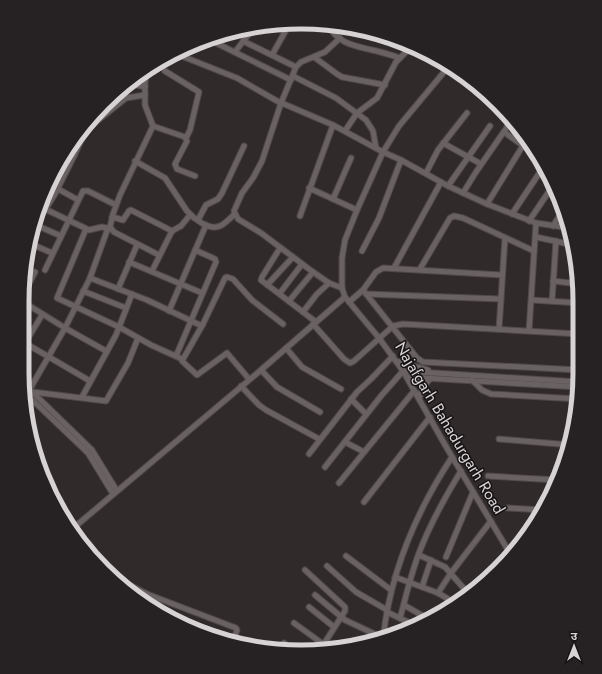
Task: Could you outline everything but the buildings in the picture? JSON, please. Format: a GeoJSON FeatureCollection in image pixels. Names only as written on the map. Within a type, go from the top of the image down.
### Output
{"type":"FeatureCollection","features":[{"type":"Feature","properties":{"kind":"street"},"geometry":{"type":"LineString","coordinates":[[272,55],[286,30]]}},
{"type":"Feature","properties":{"kind":"street"},"geometry":{"type":"LineString","coordinates":[[333,31],[350,45],[400,58]]}},
{"type":"Feature","properties":{"kind":"street"},"geometry":{"type":"LineString","coordinates":[[235,52],[248,34]]}},
{"type":"Feature","properties":{"kind":"street"},"geometry":{"type":"LineString","coordinates":[[136,161],[165,178],[190,215],[206,225],[212,227],[220,226],[234,214],[234,209],[242,193],[253,178],[262,161],[281,103],[296,67],[301,62],[325,52],[340,38]]}},
{"type":"Feature","properties":{"kind":"street"},"geometry":{"type":"LineString","coordinates":[[243,40],[296,67]]}},
{"type":"Feature","properties":{"kind":"street"},"geometry":{"type":"LineString","coordinates":[[215,43],[336,98],[366,120],[371,126],[376,148]]}},
{"type":"Feature","properties":{"kind":"street"},"geometry":{"type":"LineString","coordinates":[[345,131],[357,113],[377,98],[400,58],[408,51]]}},
{"type":"Feature","properties":{"kind":"street"},"geometry":{"type":"LineString","coordinates":[[182,56],[237,78],[281,103],[333,125],[448,186],[487,204],[529,221],[563,227]]}},
{"type":"Feature","properties":{"kind":"street"},"geometry":{"type":"LineString","coordinates":[[314,56],[342,77],[384,85]]}},
{"type":"Feature","properties":{"kind":"street","name":"Najafgarh Bahadurgarh Road"},"geometry":{"type":"LineString","coordinates":[[445,70],[399,126],[383,152],[357,210],[343,247],[342,288],[345,297],[395,358],[508,550]]}},
{"type":"Feature","properties":{"kind":"street"},"geometry":{"type":"LineString","coordinates":[[165,71],[200,92],[190,130],[186,138],[187,141],[175,164],[177,169],[195,176]]}},
{"type":"Feature","properties":{"kind":"street"},"geometry":{"type":"LineString","coordinates":[[31,391],[90,278],[110,228],[116,205],[153,126],[146,108],[146,78]]}},
{"type":"Feature","properties":{"kind":"street"},"geometry":{"type":"LineString","coordinates":[[135,85],[145,87]]}},
{"type":"Feature","properties":{"kind":"street"},"geometry":{"type":"LineString","coordinates":[[100,118],[126,98],[145,95]]}},
{"type":"Feature","properties":{"kind":"street"},"geometry":{"type":"LineString","coordinates":[[426,173],[443,143],[467,113]]}},
{"type":"Feature","properties":{"kind":"street"},"geometry":{"type":"LineString","coordinates":[[300,216],[333,125]]}},
{"type":"Feature","properties":{"kind":"street"},"geometry":{"type":"LineString","coordinates":[[463,192],[509,125]]}},
{"type":"Feature","properties":{"kind":"street"},"geometry":{"type":"LineString","coordinates":[[153,126],[186,138]]}},
{"type":"Feature","properties":{"kind":"street"},"geometry":{"type":"LineString","coordinates":[[448,186],[490,126]]}},
{"type":"Feature","properties":{"kind":"street"},"geometry":{"type":"LineString","coordinates":[[487,204],[522,145],[504,132]]}},
{"type":"Feature","properties":{"kind":"street"},"geometry":{"type":"LineString","coordinates":[[443,143],[481,164]]}},
{"type":"Feature","properties":{"kind":"street"},"geometry":{"type":"LineString","coordinates":[[45,209],[58,188],[79,144]]}},
{"type":"Feature","properties":{"kind":"street"},"geometry":{"type":"LineString","coordinates":[[198,220],[206,206],[220,198],[244,146]]}},
{"type":"Feature","properties":{"kind":"street"},"geometry":{"type":"LineString","coordinates":[[332,199],[351,158]]}},
{"type":"Feature","properties":{"kind":"street"},"geometry":{"type":"LineString","coordinates":[[362,251],[379,218],[401,160]]}},
{"type":"Feature","properties":{"kind":"street"},"geometry":{"type":"LineString","coordinates":[[512,214],[540,172]]}},
{"type":"Feature","properties":{"kind":"street"},"geometry":{"type":"LineString","coordinates":[[394,268],[441,182]]}},
{"type":"Feature","properties":{"kind":"street"},"geometry":{"type":"LineString","coordinates":[[55,187],[78,200]]}},
{"type":"Feature","properties":{"kind":"street"},"geometry":{"type":"LineString","coordinates":[[309,188],[357,210]]}},
{"type":"Feature","properties":{"kind":"street"},"geometry":{"type":"LineString","coordinates":[[45,270],[83,191],[116,205]]}},
{"type":"Feature","properties":{"kind":"street"},"geometry":{"type":"LineString","coordinates":[[529,221],[549,191]]}},
{"type":"Feature","properties":{"kind":"street"},"geometry":{"type":"LineString","coordinates":[[45,209],[86,229],[92,230],[98,228],[110,228],[114,232],[159,255]]}},
{"type":"Feature","properties":{"kind":"street"},"geometry":{"type":"LineString","coordinates":[[112,217],[123,220],[131,210],[172,231]]}},
{"type":"Feature","properties":{"kind":"street"},"geometry":{"type":"LineString","coordinates":[[234,214],[329,283],[342,288]]}},
{"type":"Feature","properties":{"kind":"street"},"geometry":{"type":"LineString","coordinates":[[152,271],[172,231],[181,226],[190,215]]}},
{"type":"Feature","properties":{"kind":"street"},"geometry":{"type":"LineString","coordinates":[[420,269],[450,218],[454,216],[463,218],[534,251]]}},
{"type":"Feature","properties":{"kind":"street"},"geometry":{"type":"LineString","coordinates":[[553,226],[559,216]]}},
{"type":"Feature","properties":{"kind":"street"},"geometry":{"type":"LineString","coordinates":[[529,331],[536,223]]}},
{"type":"Feature","properties":{"kind":"street"},"geometry":{"type":"LineString","coordinates":[[169,310],[206,225]]}},
{"type":"Feature","properties":{"kind":"street"},"geometry":{"type":"LineString","coordinates":[[39,226],[61,236]]}},
{"type":"Feature","properties":{"kind":"street"},"geometry":{"type":"LineString","coordinates":[[86,229],[57,296],[58,299],[119,327],[138,338],[182,359],[183,363],[197,375],[227,353],[249,379]]}},
{"type":"Feature","properties":{"kind":"street"},"geometry":{"type":"LineString","coordinates":[[536,237],[567,244]]}},
{"type":"Feature","properties":{"kind":"street"},"geometry":{"type":"LineString","coordinates":[[499,329],[505,238]]}},
{"type":"Feature","properties":{"kind":"street"},"geometry":{"type":"LineString","coordinates":[[552,301],[556,241]]}},
{"type":"Feature","properties":{"kind":"street"},"geometry":{"type":"LineString","coordinates":[[118,289],[137,244]]}},
{"type":"Feature","properties":{"kind":"street"},"geometry":{"type":"LineString","coordinates":[[34,246],[52,253]]}},
{"type":"Feature","properties":{"kind":"street"},"geometry":{"type":"LineString","coordinates":[[280,248],[261,278],[262,281],[280,293],[303,312],[344,359],[350,363],[393,326],[403,324],[573,334]]}},
{"type":"Feature","properties":{"kind":"street"},"geometry":{"type":"LineString","coordinates":[[176,356],[216,260],[194,250]]}},
{"type":"Feature","properties":{"kind":"street"},"geometry":{"type":"LineString","coordinates":[[267,285],[293,257]]}},
{"type":"Feature","properties":{"kind":"street"},"geometry":{"type":"LineString","coordinates":[[129,262],[202,293]]}},
{"type":"Feature","properties":{"kind":"street"},"geometry":{"type":"LineString","coordinates":[[280,293],[302,264]]}},
{"type":"Feature","properties":{"kind":"street"},"geometry":{"type":"LineString","coordinates":[[349,302],[365,292],[380,269],[420,269],[502,275]]}},
{"type":"Feature","properties":{"kind":"street"},"geometry":{"type":"LineString","coordinates":[[30,282],[35,272]]}},
{"type":"Feature","properties":{"kind":"street"},"geometry":{"type":"LineString","coordinates":[[289,301],[313,272]]}},
{"type":"Feature","properties":{"kind":"street"},"geometry":{"type":"LineString","coordinates":[[182,359],[202,326],[225,278],[228,277],[233,279],[252,300],[283,324]]}},
{"type":"Feature","properties":{"kind":"street"},"geometry":{"type":"LineString","coordinates":[[90,278],[132,294],[202,326]]}},
{"type":"Feature","properties":{"kind":"street"},"geometry":{"type":"LineString","coordinates":[[553,281],[572,283]]}},
{"type":"Feature","properties":{"kind":"street"},"geometry":{"type":"LineString","coordinates":[[303,312],[317,294],[329,283]]}},
{"type":"Feature","properties":{"kind":"street"},"geometry":{"type":"LineString","coordinates":[[83,291],[126,308]]}},
{"type":"Feature","properties":{"kind":"street"},"geometry":{"type":"LineString","coordinates":[[365,292],[501,299]]}},
{"type":"Feature","properties":{"kind":"street"},"geometry":{"type":"LineString","coordinates":[[365,292],[417,358],[423,362],[573,370]]}},
{"type":"Feature","properties":{"kind":"street"},"geometry":{"type":"LineString","coordinates":[[82,397],[119,327],[132,294]]}},
{"type":"Feature","properties":{"kind":"street"},"geometry":{"type":"LineString","coordinates":[[76,526],[345,297]]}},
{"type":"Feature","properties":{"kind":"street"},"geometry":{"type":"LineString","coordinates":[[532,300],[573,302]]}},
{"type":"Feature","properties":{"kind":"street"},"geometry":{"type":"LineString","coordinates":[[29,306],[64,328],[106,351]]}},
{"type":"Feature","properties":{"kind":"street"},"geometry":{"type":"LineString","coordinates":[[29,335],[42,315]]}},
{"type":"Feature","properties":{"kind":"street"},"geometry":{"type":"LineString","coordinates":[[31,391],[82,397],[103,402],[108,400],[128,363],[138,338]]}},
{"type":"Feature","properties":{"kind":"street"},"geometry":{"type":"LineString","coordinates":[[29,344],[48,357],[90,381]]}},
{"type":"Feature","properties":{"kind":"street"},"geometry":{"type":"LineString","coordinates":[[286,348],[302,367],[341,389]]}},
{"type":"Feature","properties":{"kind":"street"},"geometry":{"type":"LineString","coordinates":[[308,454],[351,399],[395,358],[436,372]]}},
{"type":"Feature","properties":{"kind":"street"},"geometry":{"type":"LineString","coordinates":[[261,370],[277,387],[320,412]]}},
{"type":"Feature","properties":{"kind":"street"},"geometry":{"type":"LineString","coordinates":[[325,466],[366,414],[403,371],[573,382]]}},
{"type":"Feature","properties":{"kind":"street"},"geometry":{"type":"LineString","coordinates":[[407,377],[572,387]]}},
{"type":"Feature","properties":{"kind":"street"},"geometry":{"type":"LineString","coordinates":[[419,399],[422,388],[431,378]]}},
{"type":"Feature","properties":{"kind":"street"},"geometry":{"type":"LineString","coordinates":[[472,380],[482,390],[491,394],[572,399]]}},
{"type":"Feature","properties":{"kind":"street"},"geometry":{"type":"LineString","coordinates":[[241,386],[259,405],[266,410],[319,439]]}},
{"type":"Feature","properties":{"kind":"street"},"geometry":{"type":"LineString","coordinates":[[31,391],[92,450],[115,493]]}},
{"type":"Feature","properties":{"kind":"street"},"geometry":{"type":"LineString","coordinates":[[339,483],[414,392]]}},
{"type":"Feature","properties":{"kind":"street"},"geometry":{"type":"LineString","coordinates":[[30,398],[88,453],[115,493]]}},
{"type":"Feature","properties":{"kind":"street"},"geometry":{"type":"LineString","coordinates":[[351,399],[366,414]]}},
{"type":"Feature","properties":{"kind":"street"},"geometry":{"type":"LineString","coordinates":[[364,502],[430,417]]}},
{"type":"Feature","properties":{"kind":"street"},"geometry":{"type":"LineString","coordinates":[[499,439],[564,444]]}},
{"type":"Feature","properties":{"kind":"street"},"geometry":{"type":"LineString","coordinates":[[345,442],[364,452]]}},
{"type":"Feature","properties":{"kind":"street"},"geometry":{"type":"LineString","coordinates":[[385,632],[394,576],[421,510],[440,474],[452,457]]}},
{"type":"Feature","properties":{"kind":"street"},"geometry":{"type":"LineString","coordinates":[[400,618],[419,555],[442,503],[461,471]]}},
{"type":"Feature","properties":{"kind":"street"},"geometry":{"type":"LineString","coordinates":[[488,476],[551,480]]}},
{"type":"Feature","properties":{"kind":"street"},"geometry":{"type":"LineString","coordinates":[[446,557],[473,492]]}},
{"type":"Feature","properties":{"kind":"street"},"geometry":{"type":"LineString","coordinates":[[507,508],[537,510]]}},
{"type":"Feature","properties":{"kind":"street"},"geometry":{"type":"LineString","coordinates":[[438,594],[451,573],[491,521]]}},
{"type":"Feature","properties":{"kind":"street"},"geometry":{"type":"LineString","coordinates":[[419,555],[445,566],[465,590]]}},
{"type":"Feature","properties":{"kind":"street"},"geometry":{"type":"LineString","coordinates":[[346,556],[391,590]]}},
{"type":"Feature","properties":{"kind":"street"},"geometry":{"type":"LineString","coordinates":[[422,587],[431,560]]}},
{"type":"Feature","properties":{"kind":"street"},"geometry":{"type":"LineString","coordinates":[[327,566],[356,592],[409,622]]}},
{"type":"Feature","properties":{"kind":"street"},"geometry":{"type":"LineString","coordinates":[[305,570],[344,606],[345,610],[323,644]]}},
{"type":"Feature","properties":{"kind":"street"},"geometry":{"type":"LineString","coordinates":[[394,576],[450,600]]}},
{"type":"Feature","properties":{"kind":"street"},"geometry":{"type":"LineString","coordinates":[[132,587],[147,594],[236,628],[235,637]]}},
{"type":"Feature","properties":{"kind":"street"},"geometry":{"type":"LineString","coordinates":[[315,595],[340,618],[377,634]]}},
{"type":"Feature","properties":{"kind":"street"},"geometry":{"type":"LineString","coordinates":[[404,605],[423,616]]}},
{"type":"Feature","properties":{"kind":"street"},"geometry":{"type":"LineString","coordinates":[[309,607],[334,626]]}},
{"type":"Feature","properties":{"kind":"street"},"geometry":{"type":"LineString","coordinates":[[294,623],[323,644]]}}]}
